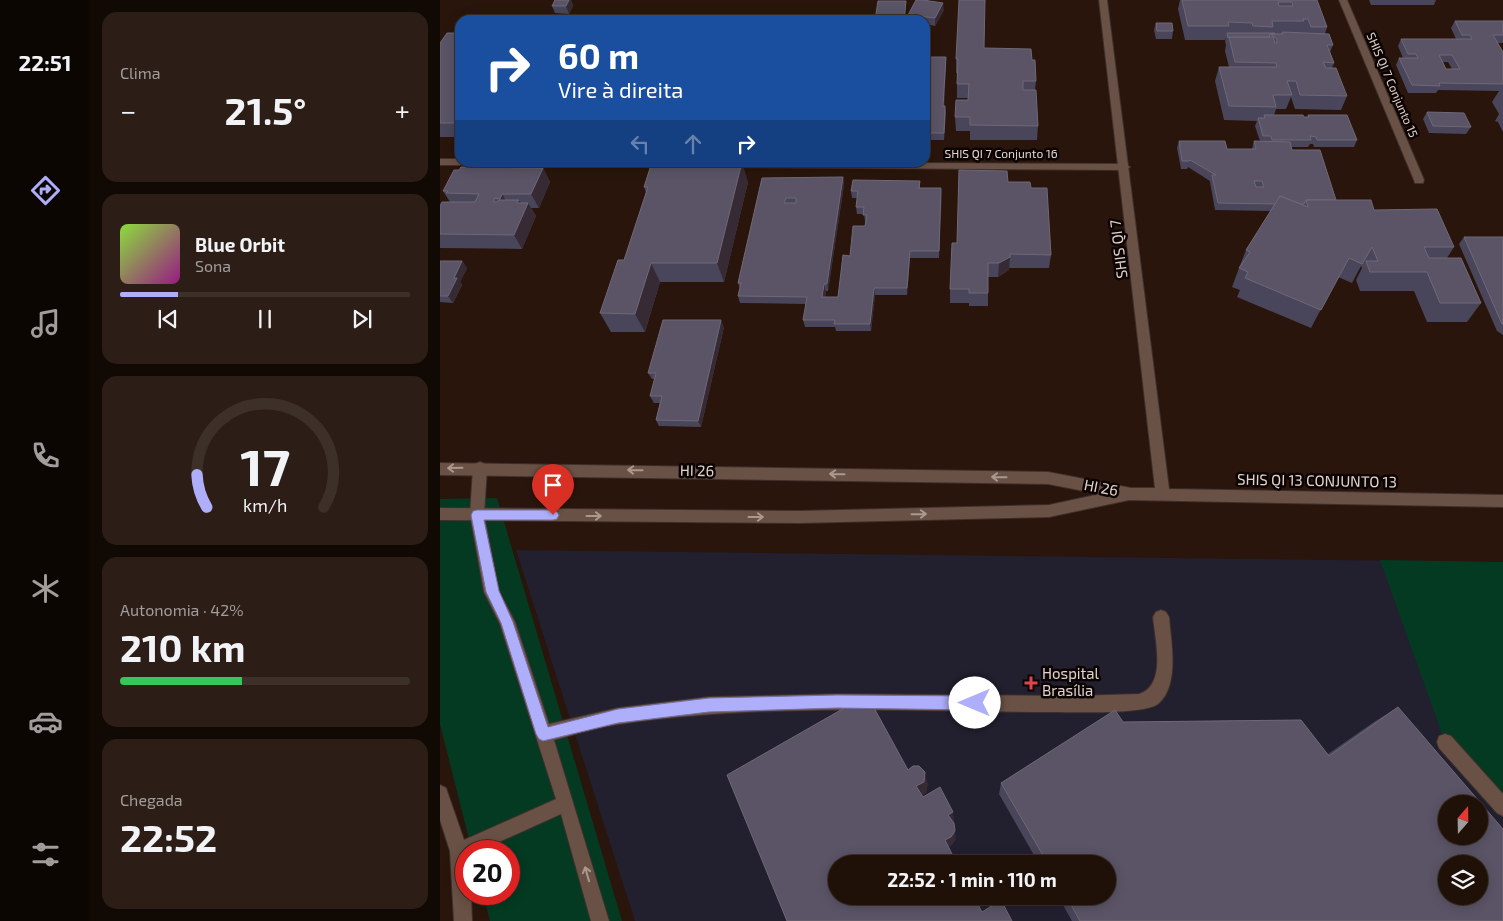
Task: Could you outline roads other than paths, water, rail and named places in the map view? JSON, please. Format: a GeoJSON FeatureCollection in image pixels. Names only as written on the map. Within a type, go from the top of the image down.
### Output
{"type":"FeatureCollection","features":[{"type":"Feature","properties":{"kind":"street","name":"SHIS QI 7"},"geometry":{"type":"LineString","coordinates":[[1103,0],[1163,495]]}},
{"type":"Feature","properties":{"kind":"street","name":"SHIS QI 7 Conjunto 15"},"geometry":{"type":"LineString","coordinates":[[1343,0],[1419,180]]}},
{"type":"Feature","properties":{"kind":"street"},"geometry":{"type":"LineString","coordinates":[[440,162],[455,162]]}},
{"type":"Feature","properties":{"kind":"street","name":"SHIS QI 7 Conjunto 16"},"geometry":{"type":"LineString","coordinates":[[930,166],[1124,167]]}},
{"type":"Feature","properties":{"kind":"street"},"geometry":{"type":"LineString","coordinates":[[480,468],[477,515],[492,592],[507,622],[566,804],[600,921]]}},
{"type":"Feature","properties":{"kind":"street","name":"HI 26"},"geometry":{"type":"LineString","coordinates":[[440,469],[480,468],[1048,478],[1131,494]]}},
{"type":"Feature","properties":{"kind":"street","name":"SHIS QI 13 CONJUNTO 13"},"geometry":{"type":"LineString","coordinates":[[1131,494],[1503,501]]}},
{"type":"Feature","properties":{"kind":"street","name":"HI 26"},"geometry":{"type":"LineString","coordinates":[[440,514],[800,517],[1049,511],[1131,494]]}},
{"type":"Feature","properties":{"kind":"street"},"geometry":{"type":"LineString","coordinates":[[543,734],[618,716],[709,705],[837,702],[1074,704],[1139,702],[1152,698],[1161,687],[1165,667],[1161,617]]}},
{"type":"Feature","properties":{"kind":"street"},"geometry":{"type":"LineString","coordinates":[[1445,742],[1503,806]]}},
{"type":"Feature","properties":{"kind":"street"},"geometry":{"type":"LineString","coordinates":[[440,794],[455,842]]}},
{"type":"Feature","properties":{"kind":"street"},"geometry":{"type":"LineString","coordinates":[[483,840],[566,804]]}},
{"type":"Feature","properties":{"kind":"street"},"geometry":{"type":"LineString","coordinates":[[462,905],[463,921]]}},
{"type":"Feature","properties":{"kind":"place","name":"Hospital Brasília"},"geometry":{"type":"Point","coordinates":[1031,683]}}]}
